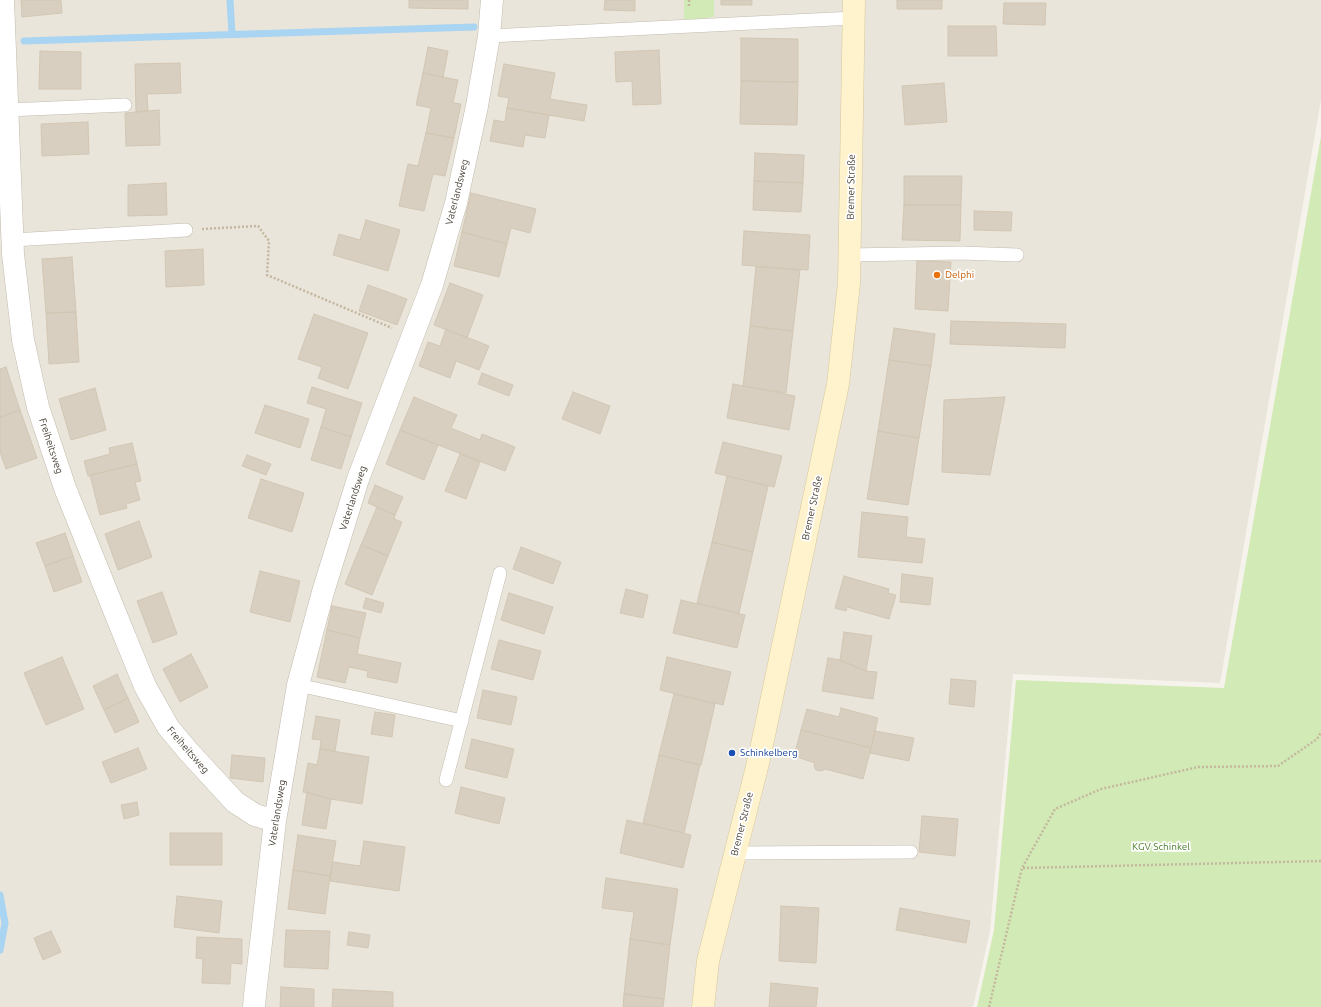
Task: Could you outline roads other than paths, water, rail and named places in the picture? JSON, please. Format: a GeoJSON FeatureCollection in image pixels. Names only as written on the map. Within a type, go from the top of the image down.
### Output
{"type":"FeatureCollection","features":[{"type":"Feature","properties":{"kind":"main road","name":"Bremer Straße"},"geometry":{"type":"LineString","coordinates":[[703,1007],[708,961],[759,759],[838,384],[849,283],[854,9]]}},
{"type":"Feature","properties":{"kind":"street","name":"Freiheitsweg"},"geometry":{"type":"LineString","coordinates":[[3,0],[7,110],[8,250],[23,340],[38,407],[65,488],[145,686],[168,727],[188,752],[236,802],[255,815],[275,821]]}},
{"type":"Feature","properties":{"kind":"street","name":"Vaterlandsweg"},"geometry":{"type":"LineString","coordinates":[[254,1007],[254,995],[275,821],[298,685],[323,592],[358,479],[432,285],[456,203],[477,106],[489,36],[492,0]]}},
{"type":"Feature","properties":{"kind":"lane"},"geometry":{"type":"LineString","coordinates":[[489,36],[854,9]]}},
{"type":"Feature","properties":{"kind":"lane"},"geometry":{"type":"LineString","coordinates":[[7,110],[125,105]]}},
{"type":"Feature","properties":{"kind":"lane"},"geometry":{"type":"LineString","coordinates":[[8,250],[186,230]]}},
{"type":"Feature","properties":{"kind":"lane"},"geometry":{"type":"LineString","coordinates":[[850,254],[1017,255]]}},
{"type":"Feature","properties":{"kind":"lane"},"geometry":{"type":"LineString","coordinates":[[446,780],[500,572]]}},
{"type":"Feature","properties":{"kind":"lane"},"geometry":{"type":"LineString","coordinates":[[298,685],[462,721]]}},
{"type":"Feature","properties":{"kind":"lane"},"geometry":{"type":"LineString","coordinates":[[735,853],[911,852]]}},
{"type":"Feature","properties":{"kind":"waterway"},"geometry":{"type":"LineString","coordinates":[[230,0],[232,34]]}},
{"type":"Feature","properties":{"kind":"waterway"},"geometry":{"type":"LineString","coordinates":[[24,41],[474,27]]}},
{"type":"Feature","properties":{"kind":"waterway"},"geometry":{"type":"LineString","coordinates":[[0,895],[5,923],[0,950]]}},
{"type":"Feature","properties":{"kind":"place","name":"Delphi"},"geometry":{"type":"Point","coordinates":[937,275]}},
{"type":"Feature","properties":{"kind":"place","name":"Schinkelberg"},"geometry":{"type":"Point","coordinates":[732,753]}},
{"type":"Feature","properties":{"kind":"park label","name":"KGV Schinkel"},"geometry":{"type":"Point","coordinates":[1161,847]}}]}
